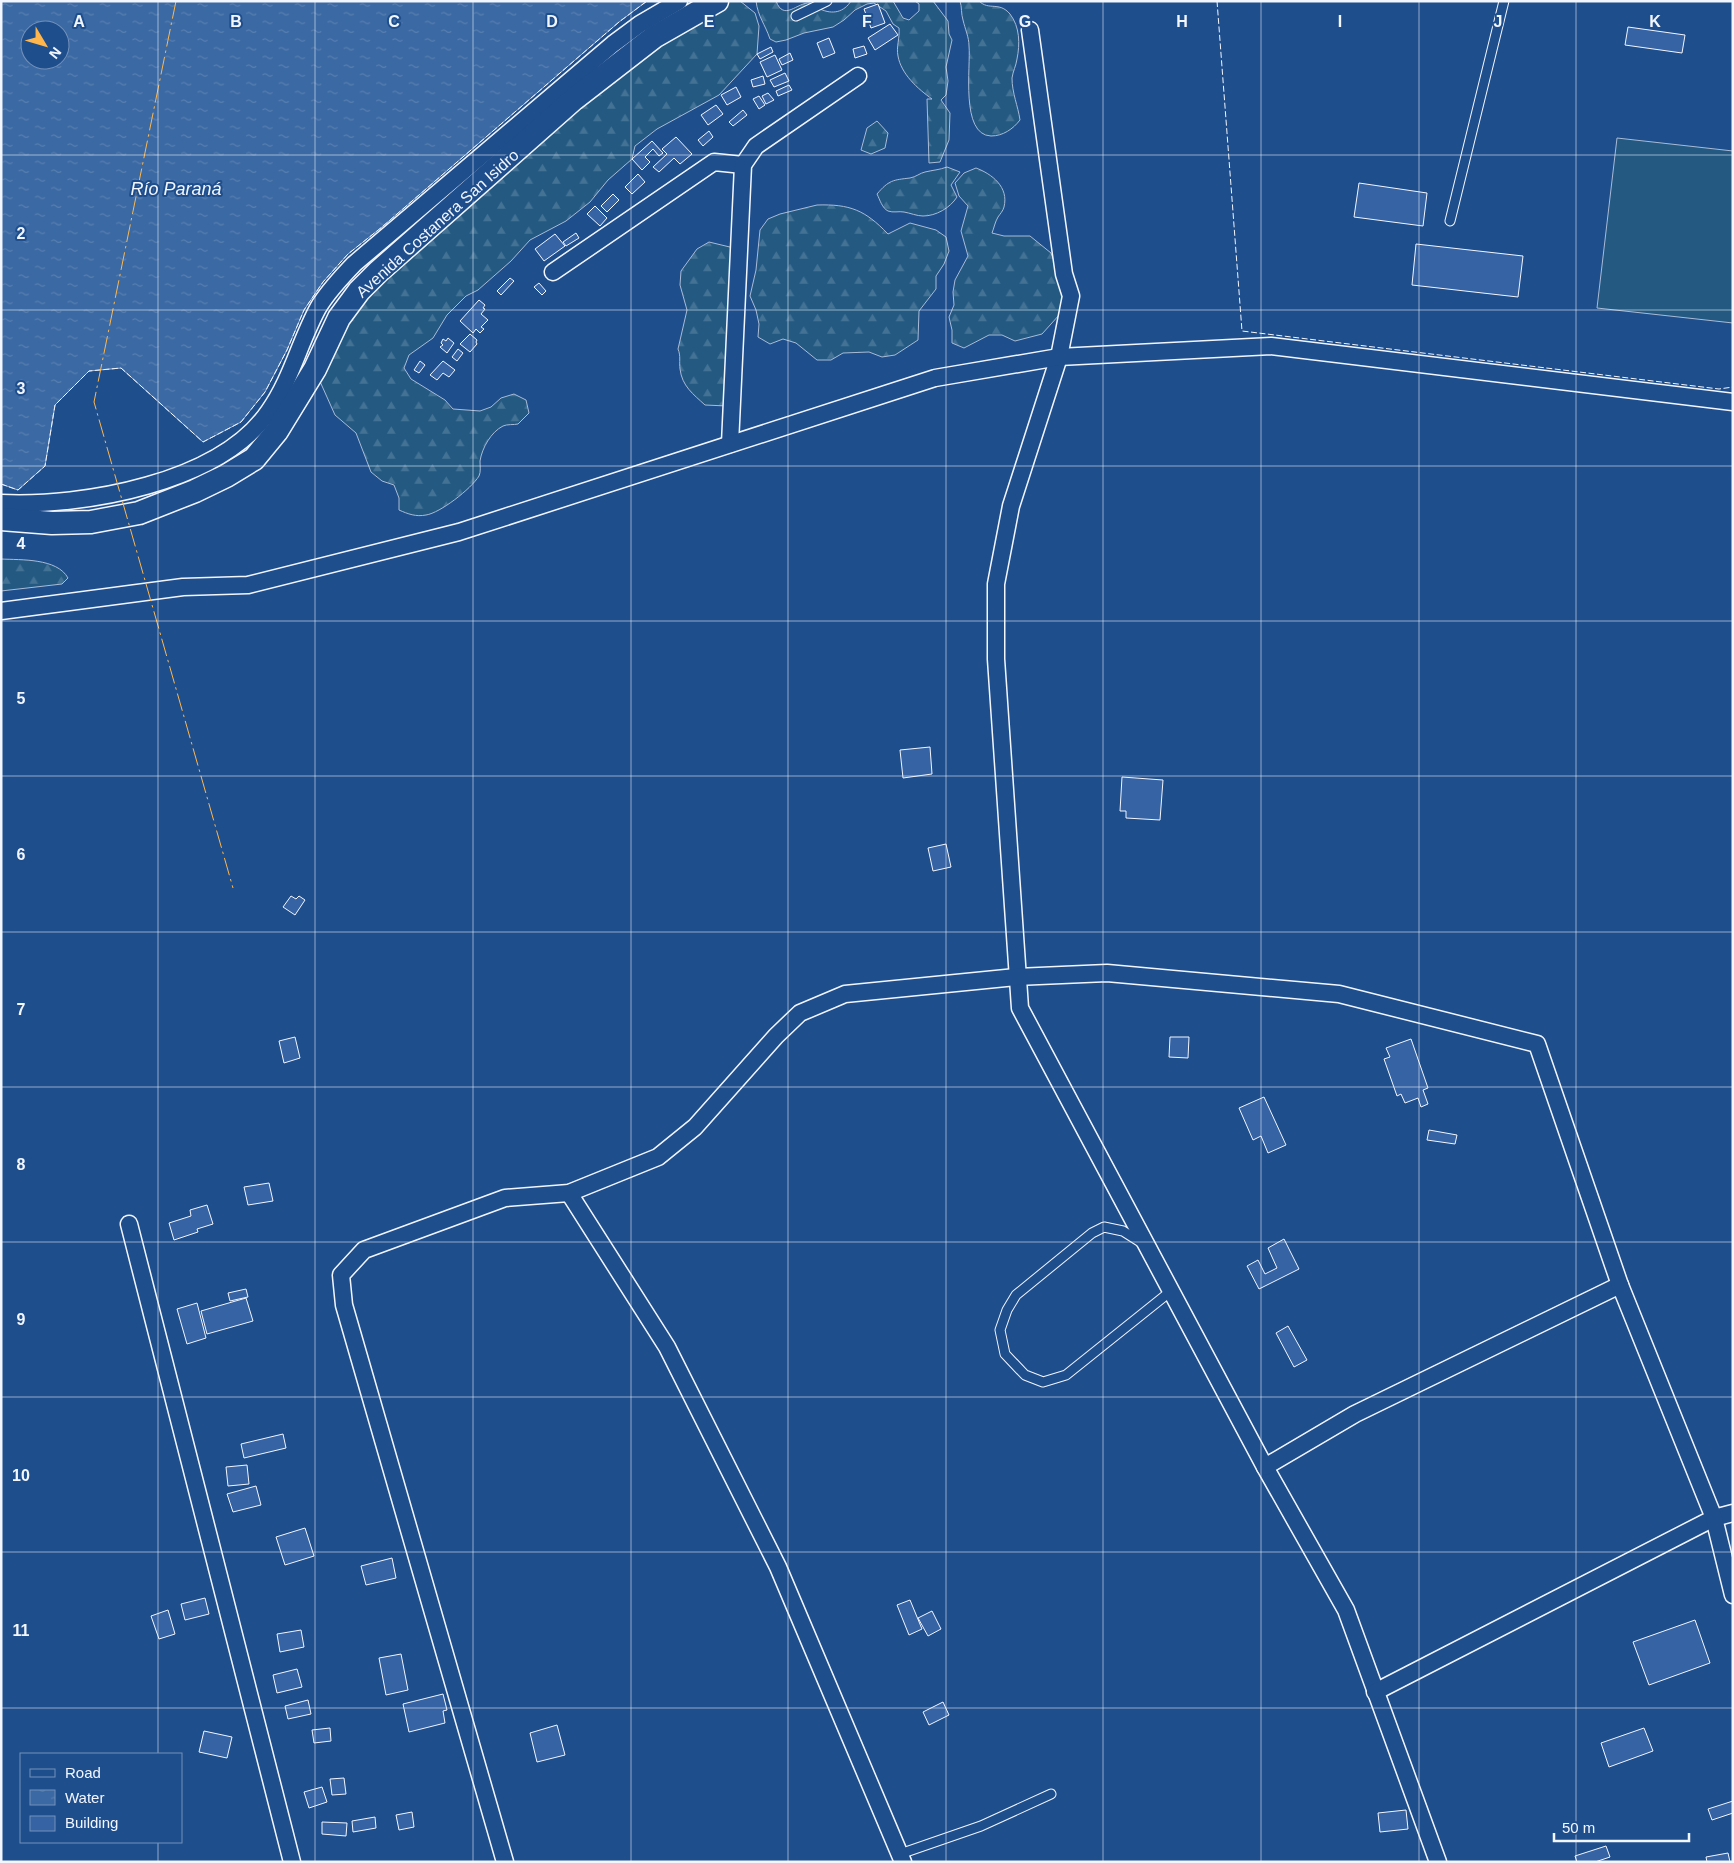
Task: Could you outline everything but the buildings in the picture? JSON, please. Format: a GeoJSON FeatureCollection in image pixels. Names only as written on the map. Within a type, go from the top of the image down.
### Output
{"type":"FeatureCollection","features":[{"type":"Feature","properties":{"kind":"main road","name":"Avenida Costanera San Isidro"},"geometry":{"type":"LineString","coordinates":[[1,519],[52,523],[90,522],[139,513],[195,491],[226,476],[254,459],[277,431],[306,384],[339,318],[359,291],[378,272],[574,99],[654,37],[717,1]]}},
{"type":"Feature","properties":{"kind":"street"},"geometry":{"type":"LineString","coordinates":[[1,503],[64,502],[142,487],[180,474],[218,456],[235,445],[269,412],[318,308],[335,283],[354,264],[613,44],[640,24],[679,1]]}},
{"type":"Feature","properties":{"kind":"street"},"geometry":{"type":"LineString","coordinates":[[1030,30],[1064,274],[1071,296],[1059,357],[1012,506],[996,584],[996,659],[1016,977],[1020,1008],[1265,1467],[1346,1610],[1438,1862]]}},
{"type":"Feature","properties":{"kind":"street"},"geometry":{"type":"LineString","coordinates":[[730,444],[743,165],[756,146],[858,76]]}},
{"type":"Feature","properties":{"kind":"street"},"geometry":{"type":"LineString","coordinates":[[553,272],[714,162],[743,165]]}},
{"type":"Feature","properties":{"kind":"street"},"geometry":{"type":"LineString","coordinates":[[1,611],[183,587],[248,585],[459,532],[935,378],[1059,357],[1271,346],[1733,402]]}},
{"type":"Feature","properties":{"kind":"street"},"geometry":{"type":"LineString","coordinates":[[505,1862],[344,1305],[341,1275],[364,1250],[505,1198],[569,1193],[658,1157],[695,1127],[776,1036],[800,1013],[846,994],[1016,977],[1107,973],[1339,994],[1537,1044],[1620,1285],[1714,1518],[1733,1595]]}},
{"type":"Feature","properties":{"kind":"street"},"geometry":{"type":"LineString","coordinates":[[569,1193],[667,1347],[773,1558],[902,1858]]}},
{"type":"Feature","properties":{"kind":"street"},"geometry":{"type":"LineString","coordinates":[[129,1224],[292,1862]]}},
{"type":"Feature","properties":{"kind":"street"},"geometry":{"type":"LineString","coordinates":[[1265,1467],[1355,1414],[1620,1285]]}},
{"type":"Feature","properties":{"kind":"street"},"geometry":{"type":"LineString","coordinates":[[1376,1692],[1714,1518],[1733,1513]]}},
{"type":"Feature","properties":{"kind":"lane"},"geometry":{"type":"LineString","coordinates":[[796,16],[827,1]]}},
{"type":"Feature","properties":{"kind":"lane"},"geometry":{"type":"LineString","coordinates":[[1450,221],[1504,1]]}},
{"type":"Feature","properties":{"kind":"lane"},"geometry":{"type":"LineString","coordinates":[[1147,1246],[1123,1231],[1104,1227],[1092,1233],[1016,1294],[1007,1310],[1000,1330],[1005,1354],[1025,1375],[1043,1382],[1066,1376],[1171,1291]]}},
{"type":"Feature","properties":{"kind":"lane"},"geometry":{"type":"LineString","coordinates":[[902,1858],[981,1826],[1051,1794]]}},
{"type":"Feature","properties":{"kind":"green space"},"geometry":{"type":"Polygon","coordinates":[[[680,1],[740,1],[755,13],[759,26],[757,54],[719,95],[657,129],[635,146],[632,159],[608,180],[590,202],[566,221],[530,240],[511,261],[478,290],[466,296],[447,315],[433,338],[409,355],[404,368],[411,379],[445,400],[453,409],[480,411],[491,407],[501,398],[514,394],[526,400],[529,413],[518,424],[503,426],[491,436],[481,456],[479,476],[455,500],[439,510],[426,515],[412,515],[399,510],[399,498],[394,485],[382,481],[371,472],[356,433],[335,415],[318,377],[363,287],[613,52],[680,1]]]}},
{"type":"Feature","properties":{"kind":"green space"},"geometry":{"type":"Polygon","coordinates":[[[756,1],[776,1],[779,7],[787,11],[805,3],[810,3],[825,11],[834,12],[842,10],[851,1],[893,1],[903,18],[909,20],[919,11],[919,4],[915,1],[933,1],[948,21],[949,34],[952,40],[946,67],[948,81],[946,95],[941,100],[950,113],[949,140],[940,162],[929,163],[927,99],[932,99],[906,75],[900,63],[898,53],[899,28],[893,24],[886,11],[874,3],[867,4],[855,10],[833,27],[804,33],[776,42],[770,39],[756,1]]]}},
{"type":"Feature","properties":{"kind":"green space"},"geometry":{"type":"Polygon","coordinates":[[[960,1],[979,1],[983,4],[1002,8],[1010,14],[1016,24],[1019,42],[1017,62],[1012,78],[1020,120],[1011,129],[1000,135],[991,136],[981,133],[975,124],[971,112],[969,98],[969,43],[962,18],[960,1]]]}},
{"type":"Feature","properties":{"kind":"green space"},"geometry":{"type":"Polygon","coordinates":[[[877,121],[888,133],[885,148],[871,154],[861,150],[867,128],[877,121]]]}},
{"type":"Feature","properties":{"kind":"green space"},"geometry":{"type":"Polygon","coordinates":[[[1617,138],[1733,151],[1733,323],[1597,308],[1617,138]]]}},
{"type":"Feature","properties":{"kind":"green space"},"geometry":{"type":"Polygon","coordinates":[[[947,167],[960,172],[951,185],[957,197],[951,205],[933,215],[921,216],[904,212],[890,212],[883,206],[877,194],[888,183],[895,180],[947,167]]]}},
{"type":"Feature","properties":{"kind":"green space"},"geometry":{"type":"Polygon","coordinates":[[[976,168],[998,182],[1004,193],[1004,207],[992,233],[1004,236],[1030,236],[1051,253],[1066,291],[1061,303],[1060,314],[1042,334],[1015,341],[1002,335],[989,335],[964,348],[952,343],[949,317],[954,305],[953,292],[955,280],[968,256],[961,231],[968,206],[959,196],[955,183],[964,173],[976,168]]]}},
{"type":"Feature","properties":{"kind":"green space"},"geometry":{"type":"Polygon","coordinates":[[[817,205],[848,207],[856,210],[872,219],[888,234],[910,223],[936,230],[946,237],[949,251],[944,264],[936,276],[936,289],[919,311],[918,340],[895,355],[882,357],[869,352],[843,353],[831,360],[817,360],[796,343],[783,339],[770,344],[758,337],[759,324],[750,296],[756,270],[760,230],[768,219],[780,214],[817,205]]]}},
{"type":"Feature","properties":{"kind":"green space"},"geometry":{"type":"Polygon","coordinates":[[[709,242],[734,248],[727,406],[705,405],[686,385],[680,369],[678,349],[687,310],[680,285],[681,271],[697,249],[709,242]]]}},
{"type":"Feature","properties":{"kind":"green space"},"geometry":{"type":"Polygon","coordinates":[[[1,559],[47,563],[63,571],[68,578],[62,584],[1,591],[1,559]]]}},
{"type":"Feature","properties":{"kind":"water","name":"Río Paraná"},"geometry":{"type":"Polygon","coordinates":[[[1,1],[647,1],[619,22],[382,227],[348,254],[323,282],[304,310],[287,350],[265,392],[241,422],[203,442],[121,368],[89,371],[55,405],[45,466],[18,490],[1,484],[1,1]]]}},
{"type":"Feature","properties":{"kind":"fence"},"geometry":{"type":"LineString","coordinates":[[1,484],[18,490],[45,466],[55,405],[89,371],[121,368],[203,442],[241,422],[265,392],[287,350],[304,310],[323,282],[348,254],[382,227],[619,22],[647,1]]}},
{"type":"Feature","properties":{"kind":"fence"},"geometry":{"type":"LineString","coordinates":[[1217,1],[1242,331],[1719,389],[1733,387]]}},
{"type":"Feature","properties":{"kind":"power"},"geometry":{"type":"LineString","coordinates":[[176,1],[94,402],[233,888]]}}]}
